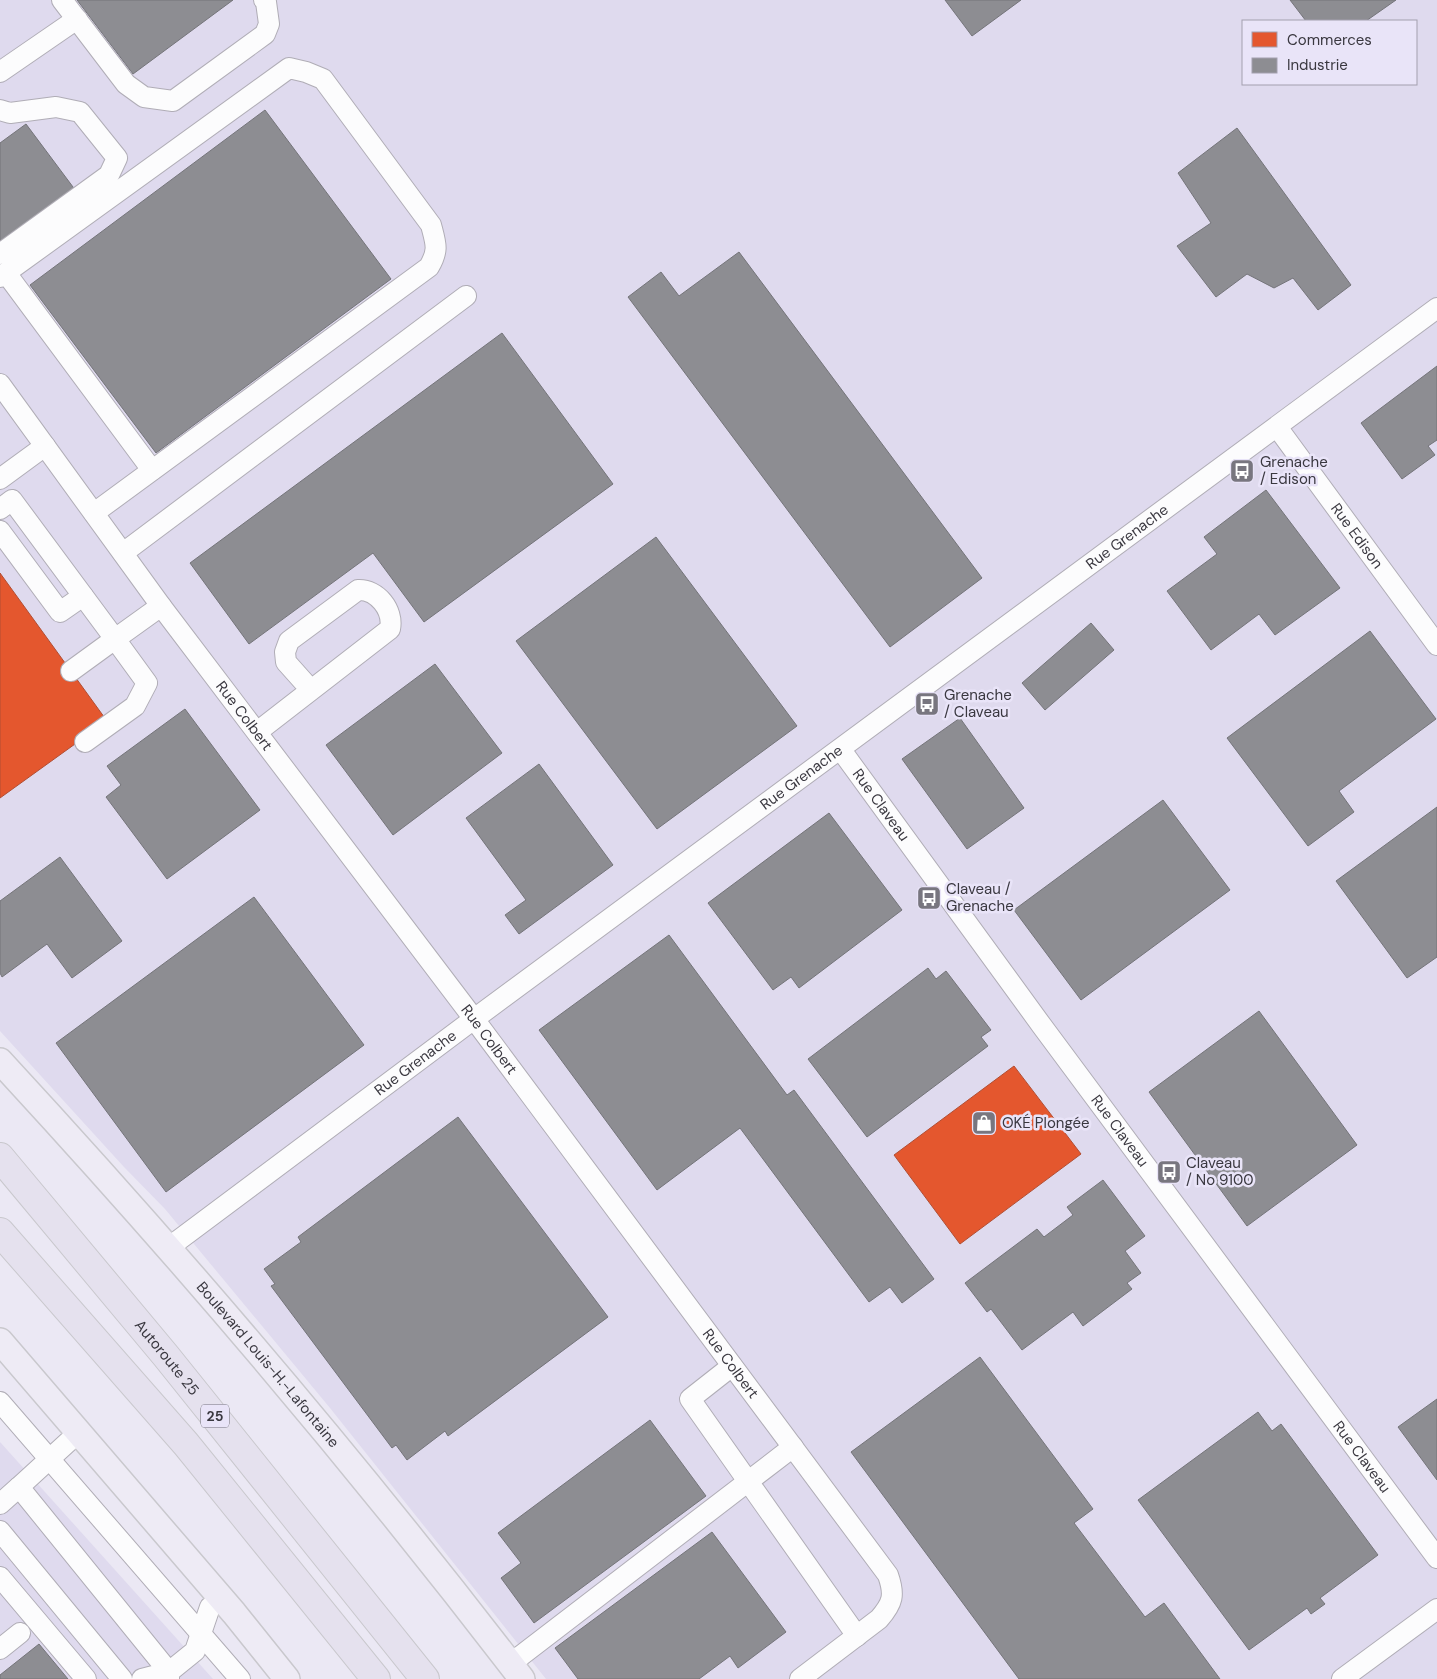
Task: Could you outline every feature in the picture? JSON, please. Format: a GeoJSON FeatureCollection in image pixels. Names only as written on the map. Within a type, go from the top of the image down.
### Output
{"type":"FeatureCollection","features":[{"type":"Feature","properties":{"kind":"highway","name":"Autoroute 25"},"geometry":{"type":"LineString","coordinates":[[0,1157],[172,1363],[425,1679]]}},
{"type":"Feature","properties":{"kind":"highway","name":"25"},"geometry":{"type":"LineString","coordinates":[[2,1234],[186,1444],[376,1679]]}},
{"type":"Feature","properties":{"kind":"main road","name":"Boulevard Louis-H.-Lafontaine"},"geometry":{"type":"LineString","coordinates":[[0,1061],[168,1248],[272,1370],[418,1547],[516,1671]]}},
{"type":"Feature","properties":{"kind":"main road"},"geometry":{"type":"LineString","coordinates":[[0,1341],[222,1599],[286,1679]]}},
{"type":"Feature","properties":{"kind":"street"},"geometry":{"type":"LineString","coordinates":[[62,0],[126,84],[144,97],[173,101],[265,34],[269,24],[266,2],[264,0]]}},
{"type":"Feature","properties":{"kind":"street"},"geometry":{"type":"LineString","coordinates":[[0,72],[76,20]]}},
{"type":"Feature","properties":{"kind":"street"},"geometry":{"type":"LineString","coordinates":[[94,513],[429,267],[436,256],[437,244],[431,225],[323,79],[289,68],[3,275],[152,470]]}},
{"type":"Feature","properties":{"kind":"street"},"geometry":{"type":"LineString","coordinates":[[0,110],[10,114],[56,107],[80,112],[117,158],[109,176],[0,254]]}},
{"type":"Feature","properties":{"kind":"street"},"geometry":{"type":"LineString","coordinates":[[123,553],[466,296]]}},
{"type":"Feature","properties":{"kind":"street","name":"Rue Grenache"},"geometry":{"type":"LineString","coordinates":[[168,1248],[474,1019],[841,750],[1437,308]]}},
{"type":"Feature","properties":{"kind":"street","name":"Rue Colbert"},"geometry":{"type":"LineString","coordinates":[[0,385],[162,606],[474,1019],[888,1574],[893,1588],[892,1600],[887,1610],[879,1619],[800,1679]]}},
{"type":"Feature","properties":{"kind":"street","name":"Rue Edison"},"geometry":{"type":"LineString","coordinates":[[1276,427],[1437,645]]}},
{"type":"Feature","properties":{"kind":"street"},"geometry":{"type":"LineString","coordinates":[[0,479],[45,446]]}},
{"type":"Feature","properties":{"kind":"street"},"geometry":{"type":"LineString","coordinates":[[0,483],[6,505],[83,596],[147,682],[135,706],[85,742]]}},
{"type":"Feature","properties":{"kind":"street"},"geometry":{"type":"LineString","coordinates":[[0,530],[60,612],[83,596]]}},
{"type":"Feature","properties":{"kind":"street"},"geometry":{"type":"LineString","coordinates":[[257,732],[390,629],[392,621],[390,614],[376,594],[366,590],[358,590],[289,641],[285,652],[286,662],[311,690]]}},
{"type":"Feature","properties":{"kind":"street"},"geometry":{"type":"LineString","coordinates":[[71,670],[162,606]]}},
{"type":"Feature","properties":{"kind":"street","name":"Rue Claveau"},"geometry":{"type":"LineString","coordinates":[[841,750],[1042,1026],[1437,1558]]}},
{"type":"Feature","properties":{"kind":"street"},"geometry":{"type":"LineString","coordinates":[[732,1366],[690,1399],[857,1636]]}},
{"type":"Feature","properties":{"kind":"street"},"geometry":{"type":"LineString","coordinates":[[0,1402],[240,1679]]}},
{"type":"Feature","properties":{"kind":"street"},"geometry":{"type":"LineString","coordinates":[[0,1504],[79,1432]]}},
{"type":"Feature","properties":{"kind":"street"},"geometry":{"type":"LineString","coordinates":[[516,1671],[747,1481],[793,1447]]}},
{"type":"Feature","properties":{"kind":"street"},"geometry":{"type":"LineString","coordinates":[[19,1487],[169,1676]]}},
{"type":"Feature","properties":{"kind":"street"},"geometry":{"type":"LineString","coordinates":[[0,1530],[122,1679]]}},
{"type":"Feature","properties":{"kind":"street"},"geometry":{"type":"LineString","coordinates":[[0,1577],[86,1679]]}},
{"type":"Feature","properties":{"kind":"street"},"geometry":{"type":"LineString","coordinates":[[142,1679],[169,1676],[195,1651],[210,1607],[222,1599]]}},
{"type":"Feature","properties":{"kind":"street"},"geometry":{"type":"LineString","coordinates":[[1342,1679],[1437,1610]]}},
{"type":"Feature","properties":{"kind":"street"},"geometry":{"type":"LineString","coordinates":[[0,1648],[20,1633]]}},
{"type":"Feature","properties":{"kind":"shaded area"},"geometry":{"type":"Polygon","coordinates":[[[0,0],[1437,0],[1437,1679],[546,1679],[330,1408],[165,1209],[124,1167],[0,1031],[0,0]]]}},
{"type":"Feature","properties":{"kind":"shaded area"},"geometry":{"type":"Polygon","coordinates":[[[0,1442],[213,1679],[0,1679],[0,1442]]]}},
{"type":"Feature","properties":{"kind":"building: Commerces"},"geometry":{"type":"Polygon","coordinates":[[[0,573],[107,721],[0,798],[0,573]]]}},
{"type":"Feature","properties":{"kind":"building: Commerces"},"geometry":{"type":"Polygon","coordinates":[[[1014,1066],[1081,1154],[960,1244],[894,1155],[1014,1066]]]}},
{"type":"Feature","properties":{"kind":"building: Industrie"},"geometry":{"type":"Polygon","coordinates":[[[77,0],[233,0],[133,74],[77,0]]]}},
{"type":"Feature","properties":{"kind":"building: Industrie"},"geometry":{"type":"Polygon","coordinates":[[[945,0],[1021,0],[972,36],[945,0]]]}},
{"type":"Feature","properties":{"kind":"building: Industrie"},"geometry":{"type":"Polygon","coordinates":[[[1290,0],[1396,0],[1367,20],[1305,20],[1290,0]]]}},
{"type":"Feature","properties":{"kind":"building: Industrie"},"geometry":{"type":"Polygon","coordinates":[[[265,110],[391,279],[156,453],[30,285],[265,110]]]}},
{"type":"Feature","properties":{"kind":"building: Industrie"},"geometry":{"type":"Polygon","coordinates":[[[26,124],[76,191],[0,248],[0,143],[26,124]]]}},
{"type":"Feature","properties":{"kind":"building: Industrie"},"geometry":{"type":"Polygon","coordinates":[[[1237,128],[1351,285],[1318,310],[1293,278],[1274,288],[1247,274],[1216,297],[1177,246],[1211,223],[1178,173],[1237,128]]]}},
{"type":"Feature","properties":{"kind":"building: Industrie"},"geometry":{"type":"Polygon","coordinates":[[[739,252],[982,578],[890,647],[628,297],[661,272],[679,296],[739,252]]]}},
{"type":"Feature","properties":{"kind":"building: Industrie"},"geometry":{"type":"Polygon","coordinates":[[[502,333],[613,484],[424,622],[373,553],[249,644],[190,563],[502,333]]]}},
{"type":"Feature","properties":{"kind":"building: Industrie"},"geometry":{"type":"Polygon","coordinates":[[[1437,366],[1437,440],[1428,446],[1435,455],[1402,479],[1361,423],[1437,366]]]}},
{"type":"Feature","properties":{"kind":"building: Industrie"},"geometry":{"type":"Polygon","coordinates":[[[1266,490],[1340,588],[1275,635],[1259,614],[1211,650],[1167,591],[1217,554],[1204,537],[1266,490]]]}},
{"type":"Feature","properties":{"kind":"building: Industrie"},"geometry":{"type":"Polygon","coordinates":[[[656,537],[797,726],[657,829],[516,641],[656,537]]]}},
{"type":"Feature","properties":{"kind":"building: Industrie"},"geometry":{"type":"Polygon","coordinates":[[[1091,623],[1114,650],[1045,710],[1022,683],[1091,623]]]}},
{"type":"Feature","properties":{"kind":"building: Industrie"},"geometry":{"type":"Polygon","coordinates":[[[1370,631],[1436,719],[1339,791],[1354,812],[1308,846],[1227,738],[1370,631]]]}},
{"type":"Feature","properties":{"kind":"building: Industrie"},"geometry":{"type":"Polygon","coordinates":[[[435,664],[502,753],[393,835],[326,745],[435,664]]]}},
{"type":"Feature","properties":{"kind":"building: Industrie"},"geometry":{"type":"Polygon","coordinates":[[[185,709],[260,810],[167,879],[106,797],[121,785],[107,766],[185,709]]]}},
{"type":"Feature","properties":{"kind":"building: Industrie"},"geometry":{"type":"Polygon","coordinates":[[[960,718],[1024,808],[967,849],[902,759],[960,718]]]}},
{"type":"Feature","properties":{"kind":"building: Industrie"},"geometry":{"type":"Polygon","coordinates":[[[539,764],[613,865],[519,934],[505,915],[526,900],[466,818],[539,764]]]}},
{"type":"Feature","properties":{"kind":"building: Industrie"},"geometry":{"type":"Polygon","coordinates":[[[1163,800],[1230,890],[1081,1000],[1014,910],[1163,800]]]}},
{"type":"Feature","properties":{"kind":"building: Industrie"},"geometry":{"type":"Polygon","coordinates":[[[1437,807],[1437,957],[1407,978],[1336,881],[1437,807]]]}},
{"type":"Feature","properties":{"kind":"building: Industrie"},"geometry":{"type":"Polygon","coordinates":[[[829,813],[902,910],[799,988],[791,977],[773,990],[708,903],[829,813]]]}},
{"type":"Feature","properties":{"kind":"building: Industrie"},"geometry":{"type":"Polygon","coordinates":[[[60,857],[122,941],[72,978],[47,944],[2,977],[0,973],[0,901],[60,857]]]}},
{"type":"Feature","properties":{"kind":"building: Industrie"},"geometry":{"type":"Polygon","coordinates":[[[254,897],[364,1045],[166,1192],[56,1043],[254,897]]]}},
{"type":"Feature","properties":{"kind":"building: Industrie"},"geometry":{"type":"Polygon","coordinates":[[[669,935],[787,1095],[794,1090],[934,1279],[902,1303],[890,1287],[869,1302],[740,1128],[657,1190],[539,1030],[669,935]]]}},
{"type":"Feature","properties":{"kind":"building: Industrie"},"geometry":{"type":"Polygon","coordinates":[[[928,968],[936,979],[946,971],[991,1030],[981,1037],[988,1046],[867,1137],[808,1059],[928,968]]]}},
{"type":"Feature","properties":{"kind":"building: Industrie"},"geometry":{"type":"Polygon","coordinates":[[[1259,1011],[1357,1145],[1247,1226],[1149,1092],[1259,1011]]]}},
{"type":"Feature","properties":{"kind":"building: Industrie"},"geometry":{"type":"Polygon","coordinates":[[[458,1117],[608,1317],[448,1436],[445,1431],[407,1460],[396,1445],[392,1448],[271,1286],[275,1284],[264,1269],[301,1242],[298,1237],[458,1117]]]}},
{"type":"Feature","properties":{"kind":"building: Industrie"},"geometry":{"type":"Polygon","coordinates":[[[1103,1180],[1145,1236],[1125,1251],[1141,1273],[1127,1283],[1132,1289],[1083,1326],[1073,1312],[1022,1350],[991,1309],[987,1312],[965,1283],[1037,1229],[1044,1237],[1073,1215],[1067,1207],[1103,1180]]]}},
{"type":"Feature","properties":{"kind":"building: Industrie"},"geometry":{"type":"Polygon","coordinates":[[[980,1357],[1093,1509],[1074,1523],[1145,1617],[1164,1603],[1220,1679],[1019,1679],[851,1452],[980,1357]]]}},
{"type":"Feature","properties":{"kind":"building: Industrie"},"geometry":{"type":"Polygon","coordinates":[[[1437,1399],[1437,1480],[1398,1427],[1437,1399]]]}},
{"type":"Feature","properties":{"kind":"building: Industrie"},"geometry":{"type":"Polygon","coordinates":[[[1258,1412],[1272,1431],[1281,1424],[1378,1555],[1320,1598],[1325,1604],[1311,1614],[1307,1608],[1249,1650],[1138,1500],[1258,1412]]]}},
{"type":"Feature","properties":{"kind":"building: Industrie"},"geometry":{"type":"Polygon","coordinates":[[[650,1420],[706,1496],[534,1623],[501,1578],[521,1563],[498,1533],[650,1420]]]}},
{"type":"Feature","properties":{"kind":"building: Industrie"},"geometry":{"type":"Polygon","coordinates":[[[712,1532],[786,1632],[738,1668],[730,1656],[699,1679],[578,1679],[555,1648],[712,1532]]]}},
{"type":"Feature","properties":{"kind":"building: Industrie"},"geometry":{"type":"Polygon","coordinates":[[[39,1644],[68,1679],[0,1679],[0,1675],[39,1644]]]}},
{"type":"Feature","properties":{"kind":"place","name":"Grenache / Edison"},"geometry":{"type":"Point","coordinates":[1242,471]}},
{"type":"Feature","properties":{"kind":"place","name":"Grenache / Claveau"},"geometry":{"type":"Point","coordinates":[927,704]}},
{"type":"Feature","properties":{"kind":"place","name":"Claveau / Grenache"},"geometry":{"type":"Point","coordinates":[929,898]}},
{"type":"Feature","properties":{"kind":"place","name":"OKÉ Plongée"},"geometry":{"type":"Point","coordinates":[984,1123]}},
{"type":"Feature","properties":{"kind":"place","name":"Claveau / No 9100"},"geometry":{"type":"Point","coordinates":[1169,1172]}}]}
